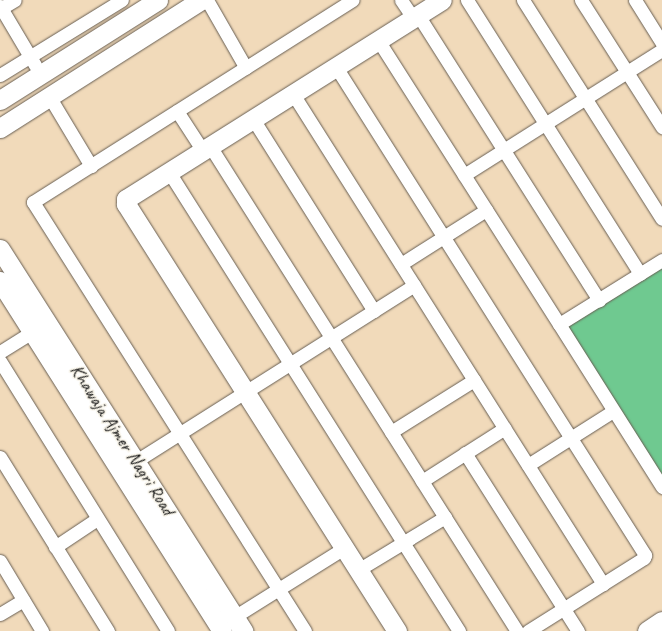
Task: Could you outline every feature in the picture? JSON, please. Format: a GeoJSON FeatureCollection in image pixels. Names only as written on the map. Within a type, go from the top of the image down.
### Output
{"type":"FeatureCollection","features":[{"type":"Feature","properties":{"kind":"main road"},"geometry":{"type":"LineString","coordinates":[[0,100],[158,0]]}},
{"type":"Feature","properties":{"kind":"main road"},"geometry":{"type":"LineString","coordinates":[[0,128],[201,0]]}},
{"type":"Feature","properties":{"kind":"main road"},"geometry":{"type":"LineString","coordinates":[[397,631],[126,204],[127,196],[207,149],[442,0]]}},
{"type":"Feature","properties":{"kind":"main road","name":"Khawaja Ajmer Nagri Road"},"geometry":{"type":"LineString","coordinates":[[0,249],[136,461],[233,626]]}},
{"type":"Feature","properties":{"kind":"main road","name":"Khawaja Ajmer Nagri Road"},"geometry":{"type":"LineString","coordinates":[[0,281],[32,332],[233,626]]}},
{"type":"Feature","properties":{"kind":"main road"},"geometry":{"type":"LineString","coordinates":[[647,631],[662,622]]}},
{"type":"Feature","properties":{"kind":"street"},"geometry":{"type":"LineString","coordinates":[[15,0],[0,8],[40,74]]}},
{"type":"Feature","properties":{"kind":"street"},"geometry":{"type":"LineString","coordinates":[[0,75],[122,0]]}},
{"type":"Feature","properties":{"kind":"street"},"geometry":{"type":"LineString","coordinates":[[207,0],[246,68]]}},
{"type":"Feature","properties":{"kind":"street"},"geometry":{"type":"LineString","coordinates":[[305,631],[33,202],[353,0]]}},
{"type":"Feature","properties":{"kind":"street"},"geometry":{"type":"LineString","coordinates":[[401,0],[416,17],[504,150],[599,300]]}},
{"type":"Feature","properties":{"kind":"street"},"geometry":{"type":"LineString","coordinates":[[467,0],[640,274]]}},
{"type":"Feature","properties":{"kind":"street"},"geometry":{"type":"LineString","coordinates":[[523,0],[662,219]]}},
{"type":"Feature","properties":{"kind":"street"},"geometry":{"type":"LineString","coordinates":[[582,0],[662,127]]}},
{"type":"Feature","properties":{"kind":"street"},"geometry":{"type":"LineString","coordinates":[[635,0],[662,43]]}},
{"type":"Feature","properties":{"kind":"street"},"geometry":{"type":"LineString","coordinates":[[378,40],[662,488]]}},
{"type":"Feature","properties":{"kind":"street"},"geometry":{"type":"LineString","coordinates":[[464,175],[662,50]]}},
{"type":"Feature","properties":{"kind":"street"},"geometry":{"type":"LineString","coordinates":[[336,67],[645,555],[644,558],[528,631]]}},
{"type":"Feature","properties":{"kind":"street"},"geometry":{"type":"LineString","coordinates":[[293,94],[603,584]]}},
{"type":"Feature","properties":{"kind":"street"},"geometry":{"type":"LineString","coordinates":[[49,96],[91,166]]}},
{"type":"Feature","properties":{"kind":"street"},"geometry":{"type":"LineString","coordinates":[[177,111],[207,149],[331,337],[517,631]]}},
{"type":"Feature","properties":{"kind":"street"},"geometry":{"type":"LineString","coordinates":[[253,120],[374,311]]}},
{"type":"Feature","properties":{"kind":"street"},"geometry":{"type":"LineString","coordinates":[[169,172],[460,631]]}},
{"type":"Feature","properties":{"kind":"street"},"geometry":{"type":"LineString","coordinates":[[401,264],[486,210]]}},
{"type":"Feature","properties":{"kind":"street"},"geometry":{"type":"LineString","coordinates":[[559,324],[662,260]]}},
{"type":"Feature","properties":{"kind":"street"},"geometry":{"type":"LineString","coordinates":[[136,461],[414,285]]}},
{"type":"Feature","properties":{"kind":"street"},"geometry":{"type":"LineString","coordinates":[[0,352],[32,332]]}},
{"type":"Feature","properties":{"kind":"street"},"geometry":{"type":"LineString","coordinates":[[0,361],[168,631]]}},
{"type":"Feature","properties":{"kind":"street"},"geometry":{"type":"LineString","coordinates":[[392,432],[474,380]]}},
{"type":"Feature","properties":{"kind":"street"},"geometry":{"type":"LineString","coordinates":[[528,465],[613,411]]}},
{"type":"Feature","properties":{"kind":"street"},"geometry":{"type":"LineString","coordinates":[[422,480],[505,428]]}},
{"type":"Feature","properties":{"kind":"street"},"geometry":{"type":"LineString","coordinates":[[465,453],[578,631]]}},
{"type":"Feature","properties":{"kind":"street"},"geometry":{"type":"LineString","coordinates":[[0,457],[108,631]]}},
{"type":"Feature","properties":{"kind":"street"},"geometry":{"type":"LineString","coordinates":[[358,570],[445,517]]}},
{"type":"Feature","properties":{"kind":"street"},"geometry":{"type":"LineString","coordinates":[[55,547],[97,519]]}},
{"type":"Feature","properties":{"kind":"street"},"geometry":{"type":"LineString","coordinates":[[233,626],[279,590],[344,548]]}},
{"type":"Feature","properties":{"kind":"street"},"geometry":{"type":"LineString","coordinates":[[0,562],[42,631]]}},
{"type":"Feature","properties":{"kind":"street"},"geometry":{"type":"LineString","coordinates":[[0,614],[23,600]]}},
{"type":"Feature","properties":{"kind":"green space"},"geometry":{"type":"Polygon","coordinates":[[[662,262],[662,481],[564,323],[662,262]]]}}]}
